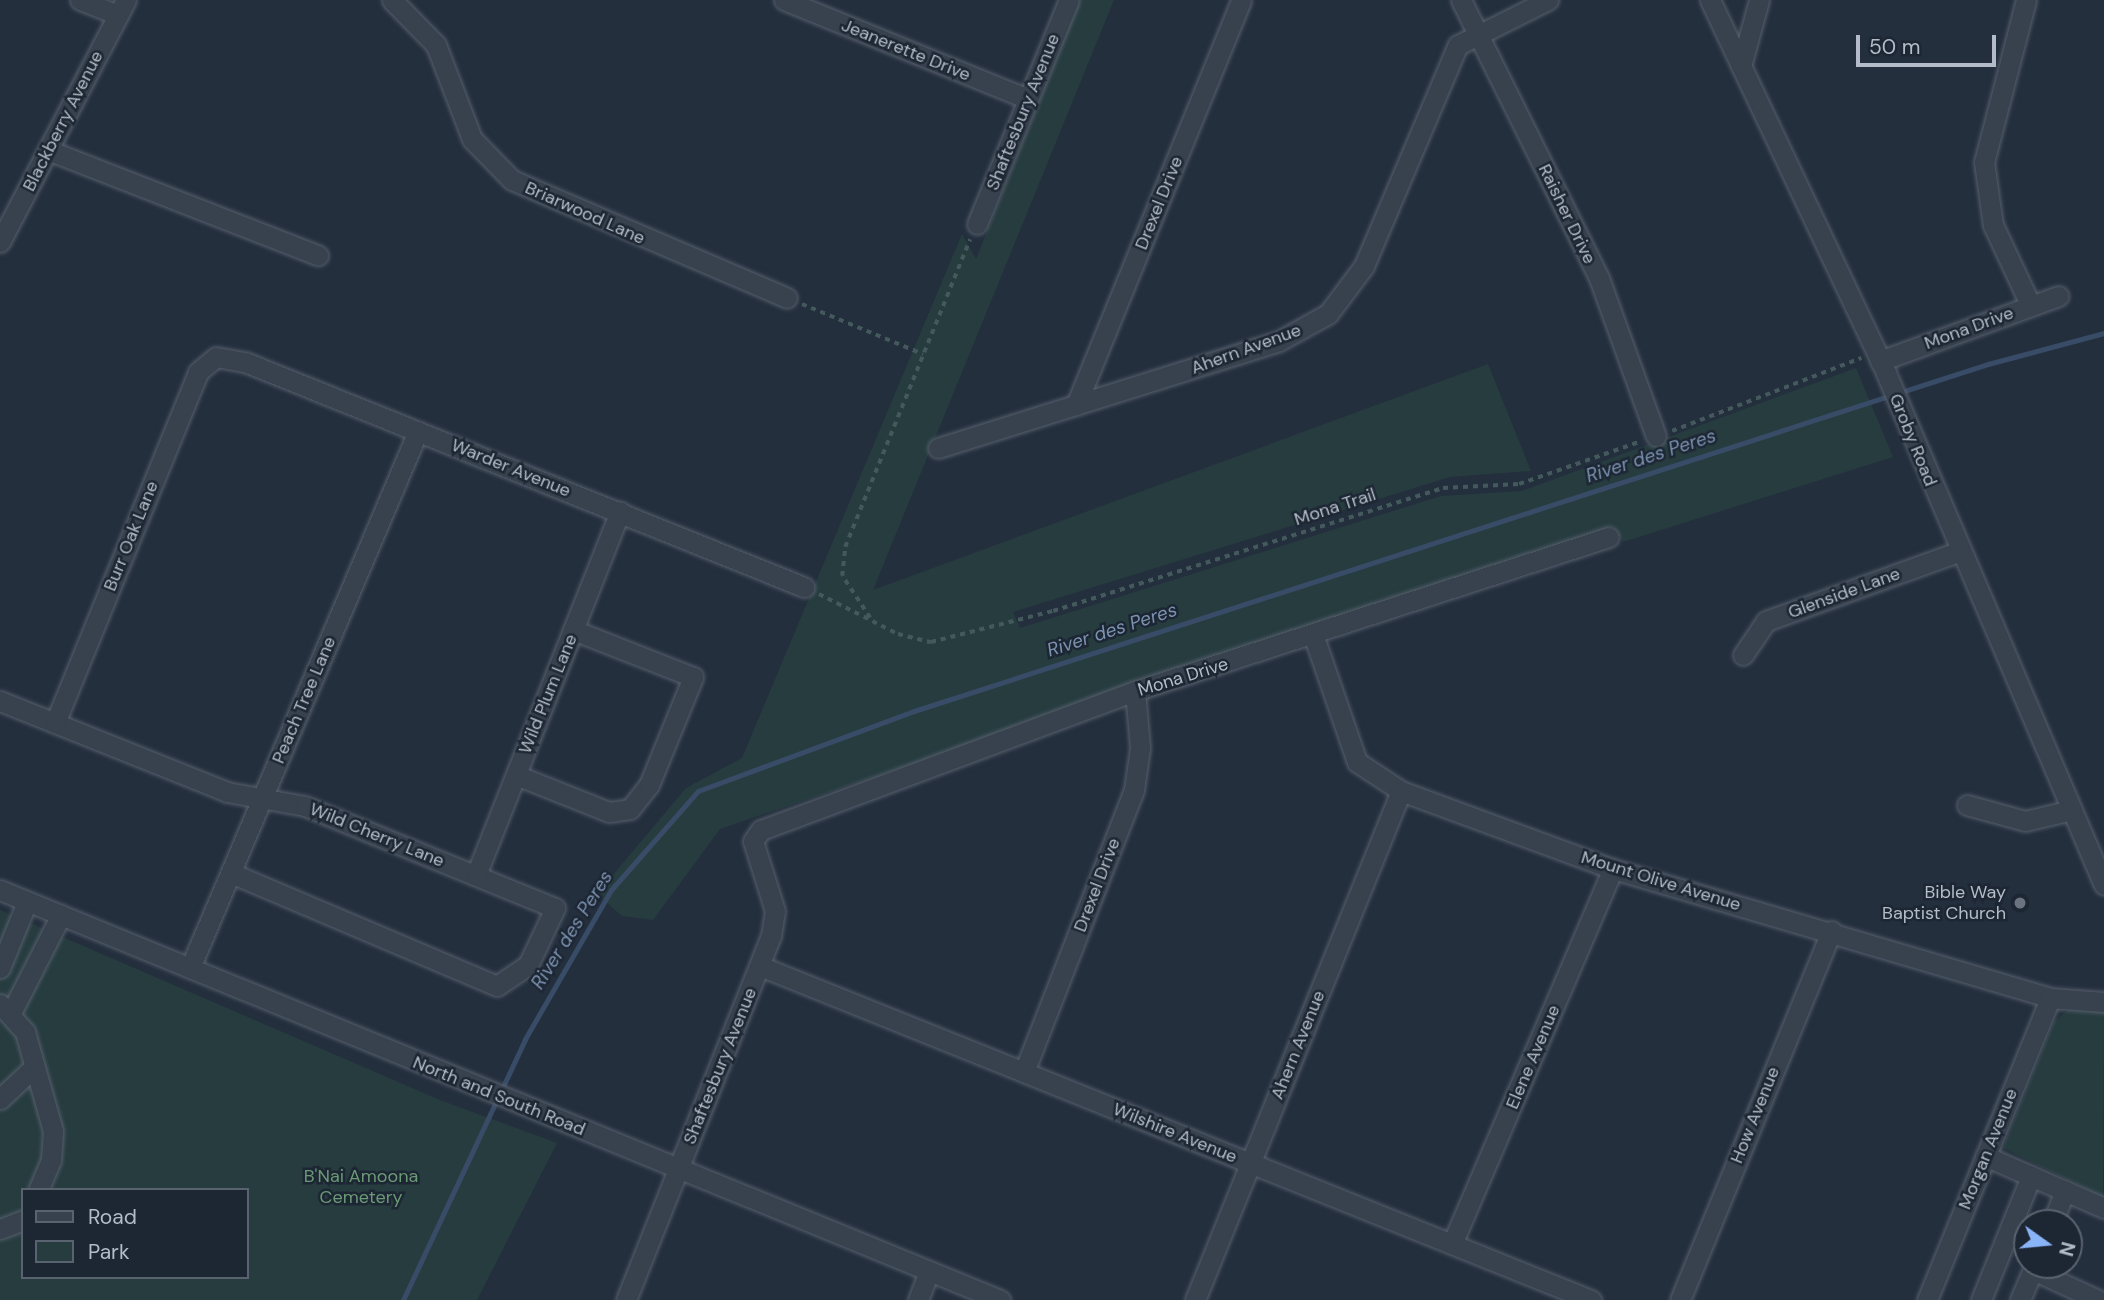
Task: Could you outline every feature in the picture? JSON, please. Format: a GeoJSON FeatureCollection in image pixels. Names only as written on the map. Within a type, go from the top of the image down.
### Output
{"type":"FeatureCollection","features":[{"type":"Feature","properties":{"kind":"street"},"geometry":{"type":"LineString","coordinates":[[80,0],[122,8]]}},
{"type":"Feature","properties":{"kind":"street","name":"Briarwood Lane"},"geometry":{"type":"LineString","coordinates":[[392,0],[436,45],[472,139],[512,180],[787,298]]}},
{"type":"Feature","properties":{"kind":"street","name":"Jeanerette Drive"},"geometry":{"type":"LineString","coordinates":[[783,0],[1028,99]]}},
{"type":"Feature","properties":{"kind":"street","name":"Shaftesbury Avenue"},"geometry":{"type":"LineString","coordinates":[[977,224],[1069,0]]}},
{"type":"Feature","properties":{"kind":"street","name":"Drexel Drive"},"geometry":{"type":"LineString","coordinates":[[1076,405],[1241,0]]}},
{"type":"Feature","properties":{"kind":"street","name":"Raisher Drive"},"geometry":{"type":"LineString","coordinates":[[1461,0],[1598,278],[1656,436]]}},
{"type":"Feature","properties":{"kind":"street","name":"Ahern Avenue"},"geometry":{"type":"LineString","coordinates":[[938,448],[1279,341],[1328,314],[1364,266],[1458,44],[1548,0]]}},
{"type":"Feature","properties":{"kind":"street","name":"Groby Road"},"geometry":{"type":"LineString","coordinates":[[1710,0],[1881,362],[2104,885]]}},
{"type":"Feature","properties":{"kind":"street"},"geometry":{"type":"LineString","coordinates":[[1741,66],[1759,0]]}},
{"type":"Feature","properties":{"kind":"street"},"geometry":{"type":"LineString","coordinates":[[2026,0],[1984,162],[1993,225],[2031,306]]}},
{"type":"Feature","properties":{"kind":"street","name":"Blackberry Avenue"},"geometry":{"type":"LineString","coordinates":[[0,242],[122,8]]}},
{"type":"Feature","properties":{"kind":"street"},"geometry":{"type":"LineString","coordinates":[[48,150],[318,255]]}},
{"type":"Feature","properties":{"kind":"street","name":"Mona Drive"},"geometry":{"type":"LineString","coordinates":[[1881,362],[2059,296]]}},
{"type":"Feature","properties":{"kind":"street","name":"Warder Avenue"},"geometry":{"type":"LineString","coordinates":[[216,357],[245,362],[804,587]]}},
{"type":"Feature","properties":{"kind":"street","name":"Burr Oak Lane"},"geometry":{"type":"LineString","coordinates":[[55,723],[198,372],[216,357]]}},
{"type":"Feature","properties":{"kind":"street","name":"Peach Tree Lane"},"geometry":{"type":"LineString","coordinates":[[190,968],[418,431]]}},
{"type":"Feature","properties":{"kind":"street","name":"Wild Plum Lane"},"geometry":{"type":"LineString","coordinates":[[475,875],[620,512]]}},
{"type":"Feature","properties":{"kind":"street","name":"Mona Drive"},"geometry":{"type":"LineString","coordinates":[[761,830],[1135,691],[1314,637],[1609,537]]}},
{"type":"Feature","properties":{"kind":"street","name":"Glenside Lane"},"geometry":{"type":"LineString","coordinates":[[1743,655],[1766,621],[1960,551]]}},
{"type":"Feature","properties":{"kind":"street"},"geometry":{"type":"LineString","coordinates":[[516,775],[609,812],[630,809],[649,785],[693,677],[573,630]]}},
{"type":"Feature","properties":{"kind":"street","name":"Mount Olive Avenue"},"geometry":{"type":"LineString","coordinates":[[1314,637],[1357,762],[1401,791],[1613,869],[1831,931],[2050,998],[2104,1002]]}},
{"type":"Feature","properties":{"kind":"street","name":"Drexel Drive"},"geometry":{"type":"LineString","coordinates":[[1024,1072],[1134,790],[1140,748],[1135,691]]}},
{"type":"Feature","properties":{"kind":"street","name":"Wild Cherry Lane"},"geometry":{"type":"LineString","coordinates":[[0,701],[226,792],[305,806],[555,908],[528,965],[497,986],[231,873]]}},
{"type":"Feature","properties":{"kind":"street","name":"Ahern Avenue"},"geometry":{"type":"LineString","coordinates":[[1195,1300],[1401,791]]}},
{"type":"Feature","properties":{"kind":"street"},"geometry":{"type":"LineString","coordinates":[[1967,805],[2025,821],[2071,810]]}},
{"type":"Feature","properties":{"kind":"street","name":"Shaftesbury Avenue"},"geometry":{"type":"LineString","coordinates":[[626,1300],[760,966],[775,911],[753,841],[761,830]]}},
{"type":"Feature","properties":{"kind":"street","name":"Elene Avenue"},"geometry":{"type":"LineString","coordinates":[[1452,1244],[1613,869]]}},
{"type":"Feature","properties":{"kind":"street","name":"North and South Road"},"geometry":{"type":"LineString","coordinates":[[0,890],[472,1086],[1000,1300]]}},
{"type":"Feature","properties":{"kind":"street"},"geometry":{"type":"LineString","coordinates":[[0,968],[27,902]]}},
{"type":"Feature","properties":{"kind":"street"},"geometry":{"type":"LineString","coordinates":[[39,1188],[51,1160],[53,1131],[33,1068],[6,1008],[61,915]]}},
{"type":"Feature","properties":{"kind":"street","name":"How Avenue"},"geometry":{"type":"LineString","coordinates":[[1680,1300],[1831,931]]}},
{"type":"Feature","properties":{"kind":"street","name":"Wilshire Avenue"},"geometry":{"type":"LineString","coordinates":[[760,966],[1591,1300]]}},
{"type":"Feature","properties":{"kind":"street","name":"Morgan Avenue"},"geometry":{"type":"LineString","coordinates":[[1927,1300],[2050,998]]}},
{"type":"Feature","properties":{"kind":"street"},"geometry":{"type":"LineString","coordinates":[[0,1099],[33,1068]]}},
{"type":"Feature","properties":{"kind":"street"},"geometry":{"type":"LineString","coordinates":[[1985,1156],[2104,1208]]}},
{"type":"Feature","properties":{"kind":"street"},"geometry":{"type":"LineString","coordinates":[[1981,1300],[2031,1176]]}},
{"type":"Feature","properties":{"kind":"street"},"geometry":{"type":"LineString","coordinates":[[2058,1209],[2065,1191]]}},
{"type":"Feature","properties":{"kind":"street"},"geometry":{"type":"LineString","coordinates":[[0,1229],[21,1221]]}},
{"type":"Feature","properties":{"kind":"street"},"geometry":{"type":"LineString","coordinates":[[918,1300],[929,1271]]}},
{"type":"Feature","properties":{"kind":"street"},"geometry":{"type":"LineString","coordinates":[[2021,1300],[2030,1279]]}},
{"type":"Feature","properties":{"kind":"street"},"geometry":{"type":"LineString","coordinates":[[2055,1279],[2092,1299]]}},
{"type":"Feature","properties":{"kind":"path"},"geometry":{"type":"LineString","coordinates":[[872,621],[842,576],[842,557],[977,224]]}},
{"type":"Feature","properties":{"kind":"path"},"geometry":{"type":"LineString","coordinates":[[787,298],[923,354]]}},
{"type":"Feature","properties":{"kind":"path","name":"Mona Trail"},"geometry":{"type":"LineString","coordinates":[[804,587],[872,621],[931,642],[967,635],[1443,488],[1519,484],[1881,362]]}},
{"type":"Feature","properties":{"kind":"green space"},"geometry":{"type":"Polygon","coordinates":[[[1080,0],[1114,0],[873,590],[1488,364],[1531,471],[1450,477],[1013,612],[1020,628],[1441,496],[1522,491],[1856,368],[1893,457],[1623,542],[1613,527],[720,829],[653,920],[622,916],[597,894],[686,788],[742,758],[962,234],[976,259],[1080,0]]]}},
{"type":"Feature","properties":{"kind":"green space","name":"B'Nai Amoona Cemetery"},"geometry":{"type":"Polygon","coordinates":[[[0,910],[440,1100],[557,1143],[477,1300],[0,1300],[0,910]]]}},
{"type":"Feature","properties":{"kind":"green space"},"geometry":{"type":"Polygon","coordinates":[[[2072,1007],[2104,1011],[2103,1197],[2003,1148],[2054,1021],[2072,1007]]]}},
{"type":"Feature","properties":{"kind":"waterway","name":"River des Peres"},"geometry":{"type":"LineString","coordinates":[[403,1300],[525,1039],[611,890],[698,791],[914,711],[1988,364],[2104,333]]}},
{"type":"Feature","properties":{"kind":"place","name":"Bible Way Baptist Church"},"geometry":{"type":"Point","coordinates":[2020,903]}}]}
